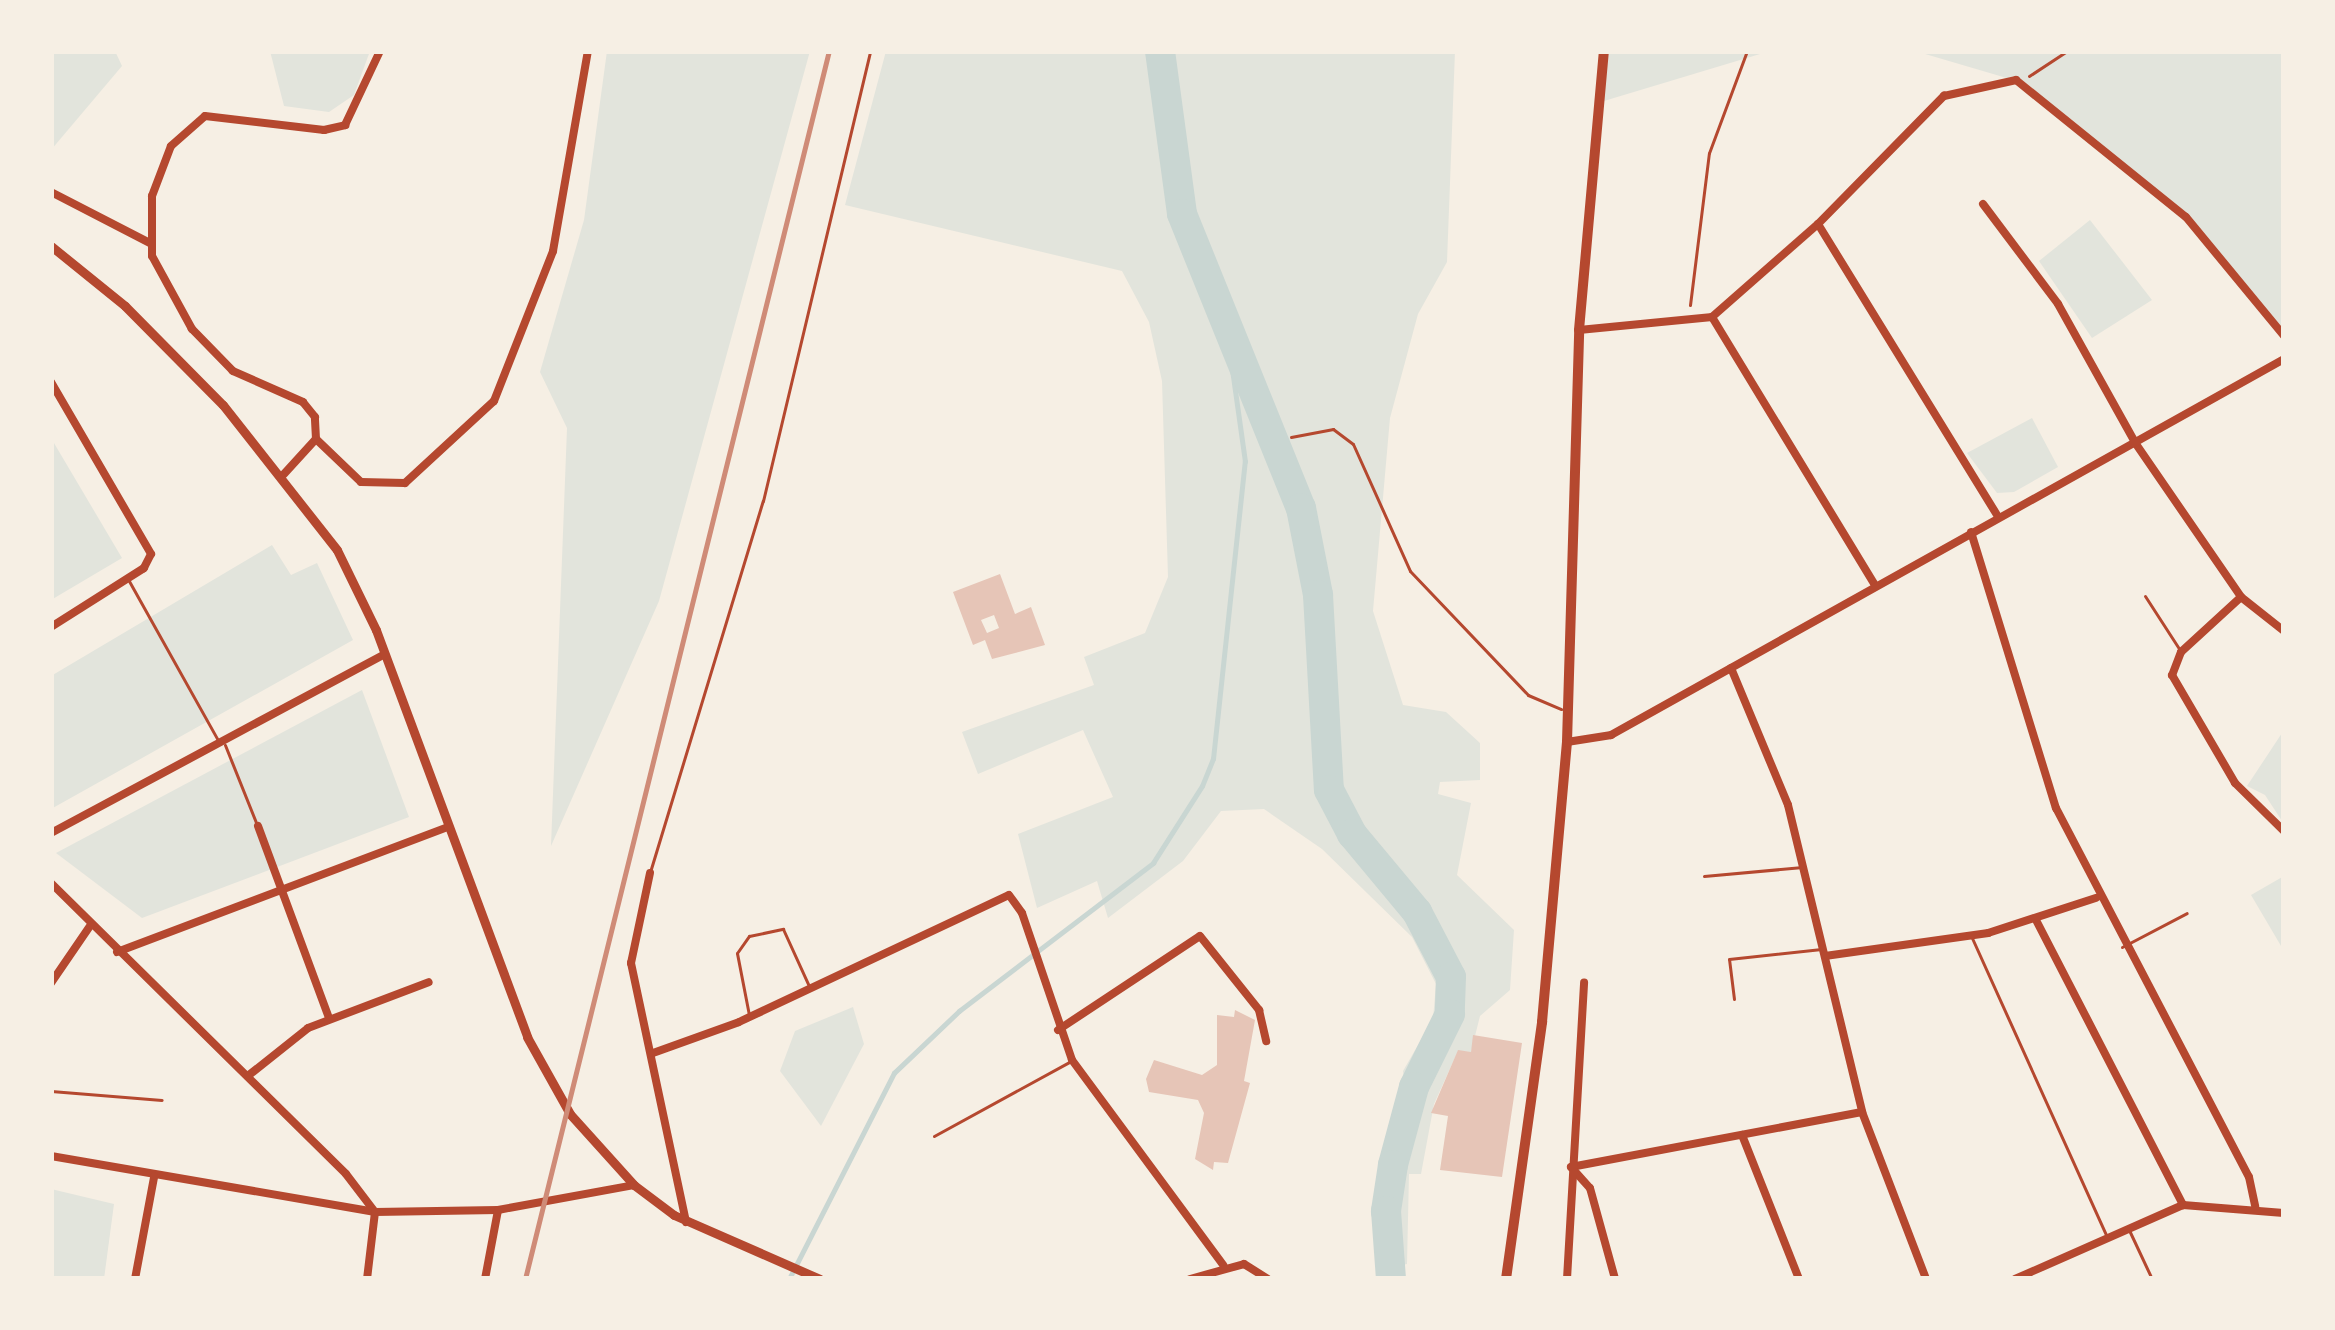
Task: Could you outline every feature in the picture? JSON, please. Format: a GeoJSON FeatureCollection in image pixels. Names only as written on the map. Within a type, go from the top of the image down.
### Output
{"type":"FeatureCollection","features":[{"type":"Feature","properties":{"kind":"main road"},"geometry":{"type":"LineString","coordinates":[[1505,1279],[1542,1022],[1567,742],[1579,330],[1604,51]]}},
{"type":"Feature","properties":{"kind":"street"},"geometry":{"type":"LineString","coordinates":[[380,51],[359,109],[338,128],[222,115],[193,124],[156,181],[150,243],[163,284],[202,341],[233,371],[304,402],[316,439],[361,482],[404,483],[494,400],[553,251],[588,51]]}},
{"type":"Feature","properties":{"kind":"street"},"geometry":{"type":"LineString","coordinates":[[1579,330],[1712,317],[1818,224],[1943,96],[2016,80],[2186,217],[2284,336]]}},
{"type":"Feature","properties":{"kind":"street"},"geometry":{"type":"LineString","coordinates":[[51,192],[150,243]]}},
{"type":"Feature","properties":{"kind":"street"},"geometry":{"type":"LineString","coordinates":[[1983,204],[2071,324],[2136,444],[2241,597],[2284,631]]}},
{"type":"Feature","properties":{"kind":"street"},"geometry":{"type":"LineString","coordinates":[[1818,224],[1998,517]]}},
{"type":"Feature","properties":{"kind":"street"},"geometry":{"type":"LineString","coordinates":[[51,246],[147,327],[284,474],[350,572],[542,1072],[634,1185],[687,1223],[820,1279]]}},
{"type":"Feature","properties":{"kind":"street"},"geometry":{"type":"LineString","coordinates":[[1712,317],[1875,585]]}},
{"type":"Feature","properties":{"kind":"street"},"geometry":{"type":"LineString","coordinates":[[1567,742],[1605,738],[2284,359]]}},
{"type":"Feature","properties":{"kind":"street"},"geometry":{"type":"LineString","coordinates":[[51,382],[150,561],[51,627]]}},
{"type":"Feature","properties":{"kind":"street"},"geometry":{"type":"LineString","coordinates":[[284,474],[316,439]]}},
{"type":"Feature","properties":{"kind":"street"},"geometry":{"type":"LineString","coordinates":[[1971,532],[2048,787],[2096,898],[2249,1178],[2255,1206]]}},
{"type":"Feature","properties":{"kind":"street"},"geometry":{"type":"LineString","coordinates":[[2241,597],[2181,652],[2172,675],[2235,783],[2284,831]]}},
{"type":"Feature","properties":{"kind":"street"},"geometry":{"type":"LineString","coordinates":[[51,833],[385,654]]}},
{"type":"Feature","properties":{"kind":"street"},"geometry":{"type":"LineString","coordinates":[[1731,668],[1772,755],[1804,867],[1862,1112],[1926,1279]]}},
{"type":"Feature","properties":{"kind":"street"},"geometry":{"type":"LineString","coordinates":[[257,826],[329,1018]]}},
{"type":"Feature","properties":{"kind":"street"},"geometry":{"type":"LineString","coordinates":[[117,952],[448,827]]}},
{"type":"Feature","properties":{"kind":"street"},"geometry":{"type":"LineString","coordinates":[[650,873],[631,951],[687,1223]]}},
{"type":"Feature","properties":{"kind":"street"},"geometry":{"type":"LineString","coordinates":[[51,883],[90,926],[249,1075],[375,1212],[368,1279]]}},
{"type":"Feature","properties":{"kind":"street"},"geometry":{"type":"LineString","coordinates":[[653,1053],[749,1017],[1009,896],[1072,1060],[1223,1265]]}},
{"type":"Feature","properties":{"kind":"street"},"geometry":{"type":"LineString","coordinates":[[1824,953],[1971,936],[2096,898]]}},
{"type":"Feature","properties":{"kind":"street"},"geometry":{"type":"LineString","coordinates":[[2036,920],[2182,1205]]}},
{"type":"Feature","properties":{"kind":"street"},"geometry":{"type":"LineString","coordinates":[[51,983],[90,926]]}},
{"type":"Feature","properties":{"kind":"street"},"geometry":{"type":"LineString","coordinates":[[1058,1030],[1200,936],[1259,1010],[1267,1041]]}},
{"type":"Feature","properties":{"kind":"street"},"geometry":{"type":"LineString","coordinates":[[249,1075],[289,1038],[329,1018],[429,982]]}},
{"type":"Feature","properties":{"kind":"street"},"geometry":{"type":"LineString","coordinates":[[1567,1279],[1584,982]]}},
{"type":"Feature","properties":{"kind":"street"},"geometry":{"type":"LineString","coordinates":[[1571,1167],[1862,1112]]}},
{"type":"Feature","properties":{"kind":"street"},"geometry":{"type":"LineString","coordinates":[[1742,1135],[1798,1279]]}},
{"type":"Feature","properties":{"kind":"street"},"geometry":{"type":"LineString","coordinates":[[51,1156],[375,1212],[498,1210],[634,1185]]}},
{"type":"Feature","properties":{"kind":"street"},"geometry":{"type":"LineString","coordinates":[[1571,1167],[1590,1189],[1615,1279]]}},
{"type":"Feature","properties":{"kind":"street"},"geometry":{"type":"LineString","coordinates":[[135,1279],[154,1177]]}},
{"type":"Feature","properties":{"kind":"street"},"geometry":{"type":"LineString","coordinates":[[2015,1279],[2182,1205],[2255,1206],[2284,1213]]}},
{"type":"Feature","properties":{"kind":"street"},"geometry":{"type":"LineString","coordinates":[[484,1279],[498,1210]]}},
{"type":"Feature","properties":{"kind":"street"},"geometry":{"type":"LineString","coordinates":[[1190,1279],[1223,1265],[1244,1264],[1268,1279]]}},
{"type":"Feature","properties":{"kind":"lane"},"geometry":{"type":"LineString","coordinates":[[650,873],[763,500],[870,51]]}},
{"type":"Feature","properties":{"kind":"lane"},"geometry":{"type":"LineString","coordinates":[[1291,437],[1333,429],[1353,444],[1383,524],[1424,588],[1528,695],[1569,711]]}},
{"type":"Feature","properties":{"kind":"lane"},"geometry":{"type":"LineString","coordinates":[[128,579],[221,741],[257,826]]}},
{"type":"Feature","properties":{"kind":"lane"},"geometry":{"type":"LineString","coordinates":[[2145,596],[2181,652]]}},
{"type":"Feature","properties":{"kind":"lane"},"geometry":{"type":"LineString","coordinates":[[1704,877],[1804,867]]}},
{"type":"Feature","properties":{"kind":"lane"},"geometry":{"type":"LineString","coordinates":[[2122,947],[2187,913]]}},
{"type":"Feature","properties":{"kind":"lane"},"geometry":{"type":"LineString","coordinates":[[749,1017],[737,953],[749,936],[783,929],[811,988]]}},
{"type":"Feature","properties":{"kind":"lane"},"geometry":{"type":"LineString","coordinates":[[1971,936],[2107,1237]]}},
{"type":"Feature","properties":{"kind":"lane"},"geometry":{"type":"LineString","coordinates":[[1734,1000],[1729,959],[1824,953]]}},
{"type":"Feature","properties":{"kind":"lane"},"geometry":{"type":"LineString","coordinates":[[934,1136],[1072,1060]]}},
{"type":"Feature","properties":{"kind":"lane"},"geometry":{"type":"LineString","coordinates":[[51,1091],[162,1100]]}},
{"type":"Feature","properties":{"kind":"lane"},"geometry":{"type":"LineString","coordinates":[[2128,1228],[2152,1279]]}},
{"type":"Feature","properties":{"kind":"path"},"geometry":{"type":"LineString","coordinates":[[1688,322],[1709,153],[1747,51]]}},
{"type":"Feature","properties":{"kind":"path"},"geometry":{"type":"LineString","coordinates":[[2016,80],[2067,51]]}},
{"type":"Feature","properties":{"kind":"shaded area"},"geometry":{"type":"Polygon","coordinates":[[[51,51],[115,51],[122,66],[51,150],[51,51]]]}},
{"type":"Feature","properties":{"kind":"shaded area"},"geometry":{"type":"Polygon","coordinates":[[[270,51],[370,51],[354,95],[329,112],[284,106],[270,51]]]}},
{"type":"Feature","properties":{"kind":"shaded area"},"geometry":{"type":"Polygon","coordinates":[[[607,51],[810,51],[659,601],[551,846],[567,428],[540,372],[584,220],[607,51]]]}},
{"type":"Feature","properties":{"kind":"shaded area"},"geometry":{"type":"Polygon","coordinates":[[[886,51],[1455,51],[1447,262],[1418,314],[1390,418],[1373,611],[1403,705],[1446,712],[1480,743],[1480,780],[1440,782],[1438,794],[1471,803],[1457,875],[1514,930],[1510,990],[1480,1016],[1471,1052],[1458,1051],[1434,1104],[1421,1174],[1409,1174],[1407,1264],[1392,1267],[1390,1218],[1410,1126],[1403,1071],[1433,1019],[1436,984],[1412,937],[1322,849],[1264,809],[1221,811],[1183,861],[1108,918],[1097,881],[1037,908],[1018,834],[1113,797],[1083,730],[978,774],[962,732],[1094,685],[1084,657],[1145,633],[1168,577],[1162,381],[1149,322],[1122,271],[845,205],[886,51]]]}},
{"type":"Feature","properties":{"kind":"shaded area"},"geometry":{"type":"Polygon","coordinates":[[[1602,51],[1770,51],[1594,104],[1602,51]]]}},
{"type":"Feature","properties":{"kind":"shaded area"},"geometry":{"type":"Polygon","coordinates":[[[1915,51],[2284,51],[2284,336],[2186,217],[2027,84],[1915,51]]]}},
{"type":"Feature","properties":{"kind":"shaded area"},"geometry":{"type":"Polygon","coordinates":[[[2090,220],[2152,300],[2092,338],[2039,261],[2090,220]]]}},
{"type":"Feature","properties":{"kind":"shaded area"},"geometry":{"type":"Polygon","coordinates":[[[2032,418],[2058,467],[2014,492],[1997,493],[1967,453],[2032,418]]]}},
{"type":"Feature","properties":{"kind":"shaded area"},"geometry":{"type":"Polygon","coordinates":[[[51,438],[122,558],[51,600],[51,438]]]}},
{"type":"Feature","properties":{"kind":"shaded area"},"geometry":{"type":"Polygon","coordinates":[[[272,545],[291,575],[317,563],[353,640],[51,809],[51,676],[272,545]]]}},
{"type":"Feature","properties":{"kind":"shaded area"},"geometry":{"type":"Polygon","coordinates":[[[362,690],[409,817],[142,918],[56,853],[362,690]]]}},
{"type":"Feature","properties":{"kind":"shaded area"},"geometry":{"type":"Polygon","coordinates":[[[2284,730],[2284,824],[2265,795],[2247,786],[2284,730]]]}},
{"type":"Feature","properties":{"kind":"shaded area"},"geometry":{"type":"Polygon","coordinates":[[[2284,876],[2284,951],[2251,895],[2284,876]]]}},
{"type":"Feature","properties":{"kind":"shaded area"},"geometry":{"type":"Polygon","coordinates":[[[853,1007],[864,1044],[821,1126],[780,1071],[795,1031],[853,1007]]]}},
{"type":"Feature","properties":{"kind":"shaded area"},"geometry":{"type":"Polygon","coordinates":[[[51,1189],[114,1204],[104,1279],[51,1279],[51,1189]]]}},
{"type":"Feature","properties":{"kind":"building"},"geometry":{"type":"Polygon","coordinates":[[[1000,574],[1015,614],[1031,607],[1045,645],[992,659],[985,640],[973,645],[953,592],[1000,574]],[[994,615],[981,620],[987,633],[999,628],[994,615]]]}},
{"type":"Feature","properties":{"kind":"building"},"geometry":{"type":"Polygon","coordinates":[[[1235,1010],[1255,1020],[1244,1081],[1250,1083],[1228,1163],[1214,1162],[1213,1170],[1195,1159],[1204,1113],[1198,1100],[1149,1092],[1146,1079],[1154,1060],[1202,1075],[1217,1065],[1217,1015],[1234,1017],[1235,1010]]]}},
{"type":"Feature","properties":{"kind":"building"},"geometry":{"type":"Polygon","coordinates":[[[1473,1035],[1522,1043],[1502,1177],[1440,1170],[1448,1116],[1431,1113],[1458,1050],[1471,1052],[1473,1035]]]}},
{"type":"Feature","properties":{"kind":"waterway"},"geometry":{"type":"LineString","coordinates":[[1160,51],[1182,214],[1301,508],[1318,595],[1329,790],[1352,834],[1417,912],[1451,977],[1450,1014],[1414,1087],[1393,1165],[1386,1211],[1391,1279]]}},
{"type":"Feature","properties":{"kind":"waterway"},"geometry":{"type":"LineString","coordinates":[[789,1279],[894,1073],[959,1011],[1153,863],[1202,786],[1213,759],[1245,462],[1228,341]]}},
{"type":"Feature","properties":{"kind":"railway"},"geometry":{"type":"LineString","coordinates":[[525,1279],[829,51]]}}]}
